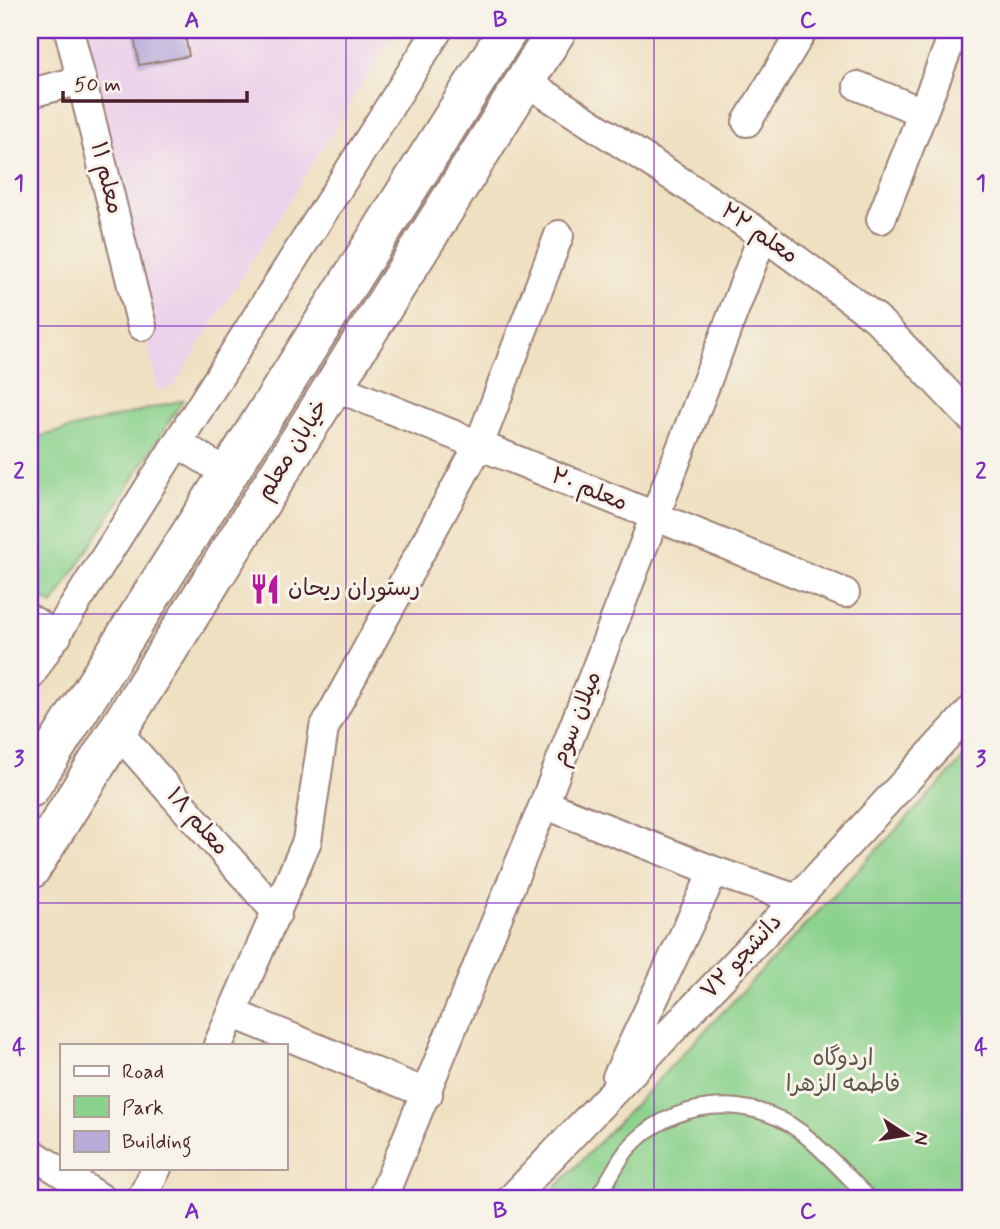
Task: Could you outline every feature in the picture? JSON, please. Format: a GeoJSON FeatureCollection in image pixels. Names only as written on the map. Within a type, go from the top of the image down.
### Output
{"type":"FeatureCollection","features":[{"type":"Feature","properties":{"kind":"main road","name":"خیابان معلم"},"geometry":{"type":"LineString","coordinates":[[30,788],[508,30]]}},
{"type":"Feature","properties":{"kind":"main road","name":"خیابان معلم"},"geometry":{"type":"LineString","coordinates":[[30,870],[557,30]]}},
{"type":"Feature","properties":{"kind":"main road"},"geometry":{"type":"LineString","coordinates":[[382,229],[418,252]]}},
{"type":"Feature","properties":{"kind":"street","name":"معلم ۱۱"},"geometry":{"type":"LineString","coordinates":[[69,30],[142,327]]}},
{"type":"Feature","properties":{"kind":"street"},"geometry":{"type":"LineString","coordinates":[[30,677],[439,30]]}},
{"type":"Feature","properties":{"kind":"street"},"geometry":{"type":"LineString","coordinates":[[747,122],[803,30]]}},
{"type":"Feature","properties":{"kind":"street"},"geometry":{"type":"LineString","coordinates":[[881,219],[955,30]]}},
{"type":"Feature","properties":{"kind":"street"},"geometry":{"type":"LineString","coordinates":[[30,93],[82,80]]}},
{"type":"Feature","properties":{"kind":"street","name":"معلم ۲۲"},"geometry":{"type":"LineString","coordinates":[[525,80],[763,235],[876,318],[970,417]]}},
{"type":"Feature","properties":{"kind":"street"},"geometry":{"type":"LineString","coordinates":[[858,86],[922,112]]}},
{"type":"Feature","properties":{"kind":"street"},"geometry":{"type":"LineString","coordinates":[[219,1044],[234,1014],[307,841],[324,728],[479,445],[559,235]]}},
{"type":"Feature","properties":{"kind":"street","name":"میلان سوم"},"geometry":{"type":"LineString","coordinates":[[382,1199],[428,1094],[544,804],[763,235]]}},
{"type":"Feature","properties":{"kind":"street","name":"معلم ۲۰"},"geometry":{"type":"LineString","coordinates":[[333,386],[845,593]]}},
{"type":"Feature","properties":{"kind":"street"},"geometry":{"type":"LineString","coordinates":[[178,443],[228,474]]}},
{"type":"Feature","properties":{"kind":"street"},"geometry":{"type":"LineString","coordinates":[[30,619],[57,636]]}},
{"type":"Feature","properties":{"kind":"street","name":"دانشجو ۷۲"},"geometry":{"type":"LineString","coordinates":[[511,1199],[797,899],[970,711]]}},
{"type":"Feature","properties":{"kind":"street","name":"معلم ۱۸"},"geometry":{"type":"LineString","coordinates":[[117,731],[277,913]]}},
{"type":"Feature","properties":{"kind":"street"},"geometry":{"type":"LineString","coordinates":[[544,804],[714,871],[797,899]]}},
{"type":"Feature","properties":{"kind":"street"},"geometry":{"type":"LineString","coordinates":[[606,1101],[714,871]]}},
{"type":"Feature","properties":{"kind":"street"},"geometry":{"type":"LineString","coordinates":[[234,1014],[428,1094]]}},
{"type":"Feature","properties":{"kind":"street"},"geometry":{"type":"LineString","coordinates":[[30,1152],[102,1199]]}},
{"type":"Feature","properties":{"kind":"street"},"geometry":{"type":"LineString","coordinates":[[141,1199],[156,1170]]}},
{"type":"Feature","properties":{"kind":"lane"},"geometry":{"type":"LineString","coordinates":[[596,1199],[627,1150],[649,1129],[685,1111],[709,1106],[743,1107],[769,1115],[800,1131],[870,1199]]}},
{"type":"Feature","properties":{"kind":"shaded area"},"geometry":{"type":"Polygon","coordinates":[[[76,30],[396,30],[174,386],[158,391],[76,30]]]}},
{"type":"Feature","properties":{"kind":"green space"},"geometry":{"type":"Polygon","coordinates":[[[183,400],[53,605],[30,591],[30,439],[183,400]]]}},
{"type":"Feature","properties":{"kind":"green space","name":"اردوگاه فاطمه الزهرا"},"geometry":{"type":"Polygon","coordinates":[[[970,752],[970,1199],[545,1199],[970,752]]]}},
{"type":"Feature","properties":{"kind":"building"},"geometry":{"type":"Polygon","coordinates":[[[133,30],[184,30],[189,56],[139,65],[133,30]]]}},
{"type":"Feature","properties":{"kind":"place","name":"رستوران ریحان"},"geometry":{"type":"Point","coordinates":[265,589]}}]}
